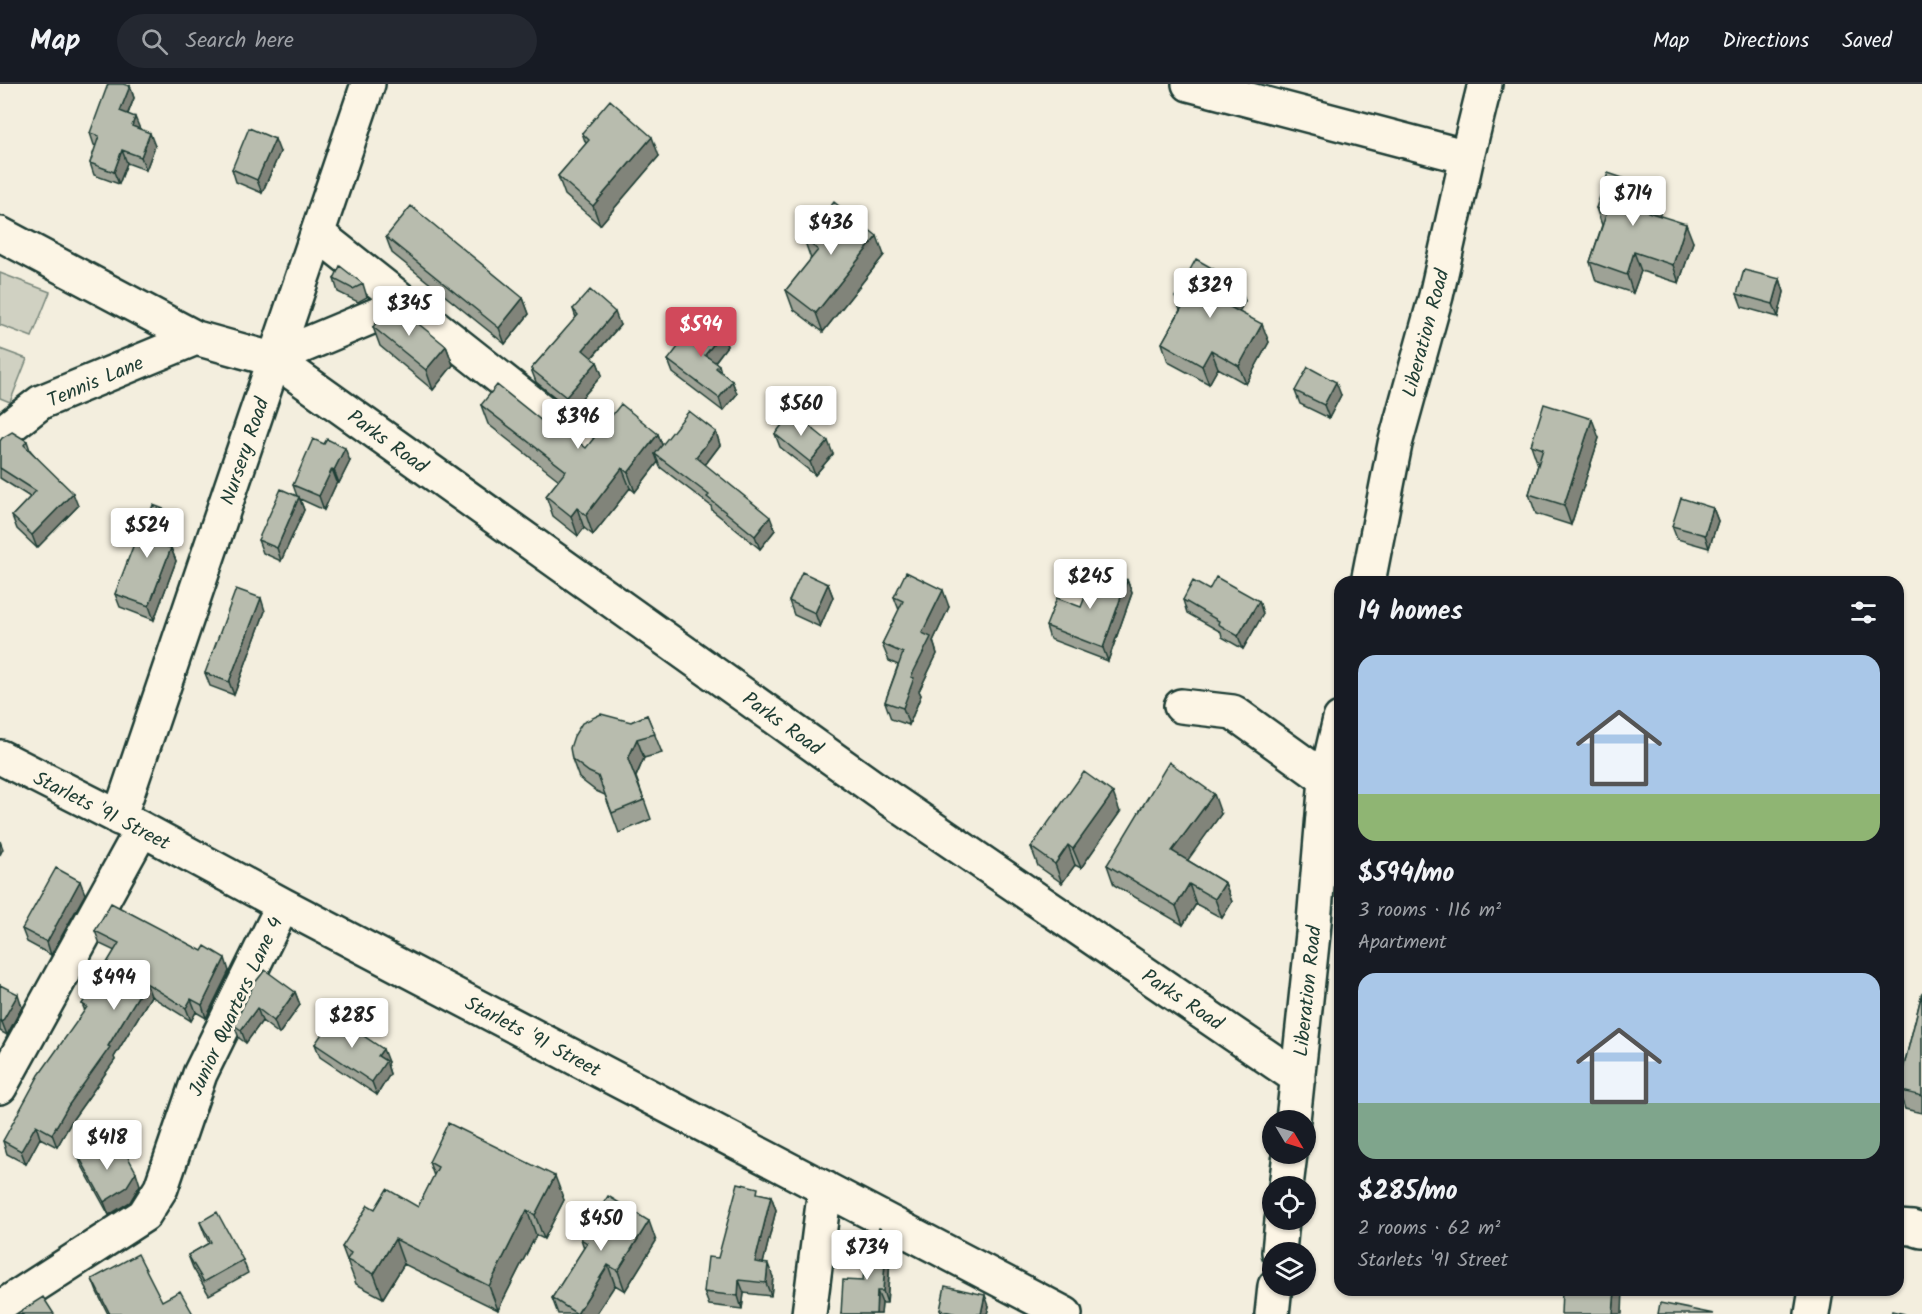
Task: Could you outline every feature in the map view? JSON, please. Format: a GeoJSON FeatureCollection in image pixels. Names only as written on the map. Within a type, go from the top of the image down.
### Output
{"type":"FeatureCollection","features":[{"type":"Feature","properties":{"kind":"street","name":"Nursery Road"},"geometry":{"type":"LineString","coordinates":[[0,1087],[131,824],[276,355],[368,84]]}},
{"type":"Feature","properties":{"kind":"street"},"geometry":{"type":"LineString","coordinates":[[1189,84],[1467,157]]}},
{"type":"Feature","properties":{"kind":"street","name":"Liberation Road"},"geometry":{"type":"LineString","coordinates":[[1369,576],[1395,444],[1436,296],[1485,84]]}},
{"type":"Feature","properties":{"kind":"street"},"geometry":{"type":"LineString","coordinates":[[0,234],[196,338],[276,355],[405,303]]}},
{"type":"Feature","properties":{"kind":"street"},"geometry":{"type":"LineString","coordinates":[[318,234],[576,438]]}},
{"type":"Feature","properties":{"kind":"street","name":"Tennis Lane"},"geometry":{"type":"LineString","coordinates":[[0,434],[41,402],[196,338]]}},
{"type":"Feature","properties":{"kind":"street","name":"Parks Road"},"geometry":{"type":"LineString","coordinates":[[276,355],[888,798],[1298,1078]]}},
{"type":"Feature","properties":{"kind":"street"},"geometry":{"type":"LineString","coordinates":[[1181,706],[1233,712],[1326,779]]}},
{"type":"Feature","properties":{"kind":"street","name":"Liberation Road"},"geometry":{"type":"LineString","coordinates":[[1294,1110],[1326,779],[1334,745]]}},
{"type":"Feature","properties":{"kind":"street","name":"Starlets '91 Street"},"geometry":{"type":"LineString","coordinates":[[0,758],[131,824],[1065,1314]]}},
{"type":"Feature","properties":{"kind":"street","name":"Junior Quarters Lane 4"},"geometry":{"type":"LineString","coordinates":[[0,1308],[144,1215],[161,1188],[200,1074],[283,905]]}},
{"type":"Feature","properties":{"kind":"street"},"geometry":{"type":"LineString","coordinates":[[808,1314],[825,1188]]}},
{"type":"Feature","properties":{"kind":"street"},"geometry":{"type":"LineString","coordinates":[[1904,1227],[1922,1231]]}},
{"type":"Feature","properties":{"kind":"street"},"geometry":{"type":"LineString","coordinates":[[1272,1314],[1274,1296]]}},
{"type":"Feature","properties":{"kind":"street"},"geometry":{"type":"LineString","coordinates":[[1812,1314],[1815,1296]]}},
{"type":"Feature","properties":{"kind":"shaded area"},"geometry":{"type":"Polygon","coordinates":[[[0,273],[50,292],[32,337],[0,325],[0,273]]]}},
{"type":"Feature","properties":{"kind":"shaded area"},"geometry":{"type":"Polygon","coordinates":[[[0,349],[27,359],[10,402],[0,398],[0,349]]]}},
{"type":"Feature","properties":{"kind":"building"},"geometry":{"type":"Polygon","coordinates":[[[108,84],[130,86],[120,111],[135,117],[132,126],[150,133],[141,157],[122,150],[114,172],[90,163],[99,136],[90,133],[108,84]]]}},
{"type":"Feature","properties":{"kind":"building"},"geometry":{"type":"Polygon","coordinates":[[[610,100],[652,137],[593,206],[558,176],[589,140],[582,133],[610,100]]]}},
{"type":"Feature","properties":{"kind":"building"},"geometry":{"type":"Polygon","coordinates":[[[249,128],[275,139],[257,180],[232,169],[249,128]]]}},
{"type":"Feature","properties":{"kind":"building"},"geometry":{"type":"Polygon","coordinates":[[[1608,173],[1655,189],[1648,212],[1686,224],[1673,265],[1634,252],[1627,275],[1590,262],[1607,212],[1596,208],[1608,173]]]}},
{"type":"Feature","properties":{"kind":"building"},"geometry":{"type":"Polygon","coordinates":[[[834,202],[877,236],[816,313],[786,290],[818,250],[804,239],[834,202]]]}},
{"type":"Feature","properties":{"kind":"building"},"geometry":{"type":"Polygon","coordinates":[[[411,206],[523,298],[499,328],[386,237],[411,206]]]}},
{"type":"Feature","properties":{"kind":"building"},"geometry":{"type":"Polygon","coordinates":[[[1196,259],[1238,283],[1226,305],[1262,324],[1239,366],[1211,350],[1202,366],[1162,343],[1185,302],[1175,297],[1196,259]]]}},
{"type":"Feature","properties":{"kind":"building"},"geometry":{"type":"Polygon","coordinates":[[[340,266],[363,284],[353,289],[334,279],[340,266]]]}},
{"type":"Feature","properties":{"kind":"building"},"geometry":{"type":"Polygon","coordinates":[[[1744,270],[1780,279],[1773,304],[1737,294],[1744,270]]]}},
{"type":"Feature","properties":{"kind":"building"},"geometry":{"type":"Polygon","coordinates":[[[590,290],[615,312],[583,350],[597,362],[566,397],[531,369],[578,315],[573,309],[590,290]]]}},
{"type":"Feature","properties":{"kind":"building"},"geometry":{"type":"Polygon","coordinates":[[[395,305],[446,346],[426,370],[373,327],[388,308],[395,305]]]}},
{"type":"Feature","properties":{"kind":"building"},"geometry":{"type":"Polygon","coordinates":[[[701,317],[722,333],[705,355],[719,365],[716,368],[732,381],[719,398],[668,360],[701,317]]]}},
{"type":"Feature","properties":{"kind":"building"},"geometry":{"type":"Polygon","coordinates":[[[1308,367],[1336,382],[1324,405],[1295,391],[1308,367]]]}},
{"type":"Feature","properties":{"kind":"building"},"geometry":{"type":"Polygon","coordinates":[[[497,385],[557,433],[572,437],[586,448],[621,404],[658,434],[628,473],[622,468],[586,515],[577,508],[571,516],[546,496],[566,471],[481,405],[497,385]]]}},
{"type":"Feature","properties":{"kind":"building"},"geometry":{"type":"Polygon","coordinates":[[[1544,404],[1592,419],[1564,505],[1529,494],[1543,449],[1531,445],[1544,404]]]}},
{"type":"Feature","properties":{"kind":"building"},"geometry":{"type":"Polygon","coordinates":[[[689,411],[716,432],[696,457],[770,517],[755,536],[707,497],[709,495],[655,454],[689,411]]]}},
{"type":"Feature","properties":{"kind":"building"},"geometry":{"type":"Polygon","coordinates":[[[792,412],[828,441],[810,462],[775,434],[792,412]]]}},
{"type":"Feature","properties":{"kind":"building"},"geometry":{"type":"Polygon","coordinates":[[[12,432],[27,441],[24,445],[73,493],[32,535],[12,516],[36,491],[0,468],[0,441],[12,432]]]}},
{"type":"Feature","properties":{"kind":"building"},"geometry":{"type":"Polygon","coordinates":[[[313,439],[324,444],[327,439],[345,448],[319,496],[293,485],[313,439]]]}},
{"type":"Feature","properties":{"kind":"building"},"geometry":{"type":"Polygon","coordinates":[[[281,489],[299,497],[277,548],[258,540],[281,489]]]}},
{"type":"Feature","properties":{"kind":"building"},"geometry":{"type":"Polygon","coordinates":[[[1681,498],[1713,508],[1705,535],[1672,526],[1681,498]]]}},
{"type":"Feature","properties":{"kind":"building"},"geometry":{"type":"Polygon","coordinates":[[[153,505],[174,513],[162,545],[171,548],[149,606],[115,594],[137,536],[141,537],[153,505]]]}},
{"type":"Feature","properties":{"kind":"building"},"geometry":{"type":"Polygon","coordinates":[[[1096,569],[1127,580],[1103,648],[1046,626],[1057,598],[1081,607],[1096,569]]]}},
{"type":"Feature","properties":{"kind":"building"},"geometry":{"type":"Polygon","coordinates":[[[802,572],[828,584],[815,613],[789,601],[802,572]]]}},
{"type":"Feature","properties":{"kind":"building"},"geometry":{"type":"Polygon","coordinates":[[[906,572],[943,590],[922,633],[931,637],[911,677],[914,678],[903,708],[885,702],[903,653],[882,644],[903,601],[894,597],[906,572]]]}},
{"type":"Feature","properties":{"kind":"building"},"geometry":{"type":"Polygon","coordinates":[[[1216,577],[1259,601],[1238,636],[1218,624],[1219,621],[1183,600],[1193,581],[1209,590],[1216,577]]]}},
{"type":"Feature","properties":{"kind":"building"},"geometry":{"type":"Polygon","coordinates":[[[236,589],[261,598],[229,682],[205,673],[236,589]]]}},
{"type":"Feature","properties":{"kind":"building"},"geometry":{"type":"Polygon","coordinates":[[[601,714],[631,722],[647,715],[655,734],[637,739],[628,759],[644,800],[612,813],[598,776],[572,759],[570,748],[582,723],[601,714]]]}},
{"type":"Feature","properties":{"kind":"building"},"geometry":{"type":"Polygon","coordinates":[[[1169,762],[1214,794],[1172,851],[1225,883],[1215,899],[1189,884],[1176,906],[1107,865],[1169,762]]]}},
{"type":"Feature","properties":{"kind":"building"},"geometry":{"type":"Polygon","coordinates":[[[1084,772],[1113,793],[1073,849],[1068,845],[1055,864],[1031,847],[1084,772]]]}},
{"type":"Feature","properties":{"kind":"building"},"geometry":{"type":"Polygon","coordinates":[[[56,868],[80,881],[47,942],[22,929],[56,868]]]}},
{"type":"Feature","properties":{"kind":"building"},"geometry":{"type":"Polygon","coordinates":[[[111,903],[202,951],[205,946],[225,958],[202,1005],[191,999],[186,1008],[146,983],[108,1046],[110,1047],[68,1106],[52,1134],[36,1125],[21,1151],[3,1141],[39,1075],[87,1007],[82,1004],[119,943],[95,931],[111,903]]]}},
{"type":"Feature","properties":{"kind":"building"},"geometry":{"type":"Polygon","coordinates":[[[265,970],[295,992],[274,1021],[257,1008],[241,1030],[234,1025],[254,984],[265,970]]]}},
{"type":"Feature","properties":{"kind":"building"},"geometry":{"type":"Polygon","coordinates":[[[0,985],[18,994],[2,1022],[0,1020],[0,985]]]}},
{"type":"Feature","properties":{"kind":"building"},"geometry":{"type":"Polygon","coordinates":[[[1922,993],[1922,1096],[1904,1092],[1904,1066],[1922,993]]]}},
{"type":"Feature","properties":{"kind":"building"},"geometry":{"type":"Polygon","coordinates":[[[334,1016],[383,1049],[378,1056],[386,1061],[372,1082],[315,1044],[334,1016]]]}},
{"type":"Feature","properties":{"kind":"building"},"geometry":{"type":"Polygon","coordinates":[[[448,1123],[555,1176],[535,1215],[527,1210],[489,1286],[395,1239],[374,1274],[347,1260],[351,1253],[342,1247],[368,1205],[375,1209],[387,1189],[418,1207],[438,1167],[429,1162],[448,1123]]]}},
{"type":"Feature","properties":{"kind":"building"},"geometry":{"type":"Polygon","coordinates":[[[93,1142],[103,1160],[123,1148],[136,1172],[126,1188],[104,1202],[76,1151],[93,1142]]]}},
{"type":"Feature","properties":{"kind":"building"},"geometry":{"type":"Polygon","coordinates":[[[738,1183],[758,1188],[757,1193],[771,1196],[755,1262],[768,1264],[766,1283],[739,1280],[738,1296],[704,1292],[708,1257],[718,1258],[738,1183]]]}},
{"type":"Feature","properties":{"kind":"building"},"geometry":{"type":"Polygon","coordinates":[[[608,1196],[649,1221],[618,1271],[608,1265],[577,1314],[552,1298],[587,1243],[581,1239],[608,1196]]]}},
{"type":"Feature","properties":{"kind":"building"},"geometry":{"type":"Polygon","coordinates":[[[217,1212],[243,1260],[204,1282],[188,1255],[211,1242],[200,1222],[217,1212]]]}},
{"type":"Feature","properties":{"kind":"building"},"geometry":{"type":"Polygon","coordinates":[[[879,1228],[887,1232],[883,1291],[877,1291],[876,1314],[841,1314],[843,1280],[863,1281],[864,1268],[879,1228]]]}},
{"type":"Feature","properties":{"kind":"building"},"geometry":{"type":"Polygon","coordinates":[[[138,1254],[162,1301],[180,1291],[193,1314],[110,1314],[92,1279],[138,1254]]]}},
{"type":"Feature","properties":{"kind":"building"},"geometry":{"type":"Polygon","coordinates":[[[945,1286],[985,1295],[981,1314],[957,1314],[940,1310],[945,1286]]]}},
{"type":"Feature","properties":{"kind":"building"},"geometry":{"type":"Polygon","coordinates":[[[1562,1296],[1614,1296],[1613,1314],[1561,1314],[1562,1296]]]}},
{"type":"Feature","properties":{"kind":"building"},"geometry":{"type":"Polygon","coordinates":[[[43,1297],[54,1314],[16,1314],[43,1297]]]}},
{"type":"Feature","properties":{"kind":"building"},"geometry":{"type":"Polygon","coordinates":[[[1660,1303],[1714,1314],[1658,1314],[1660,1303]]]}}]}
